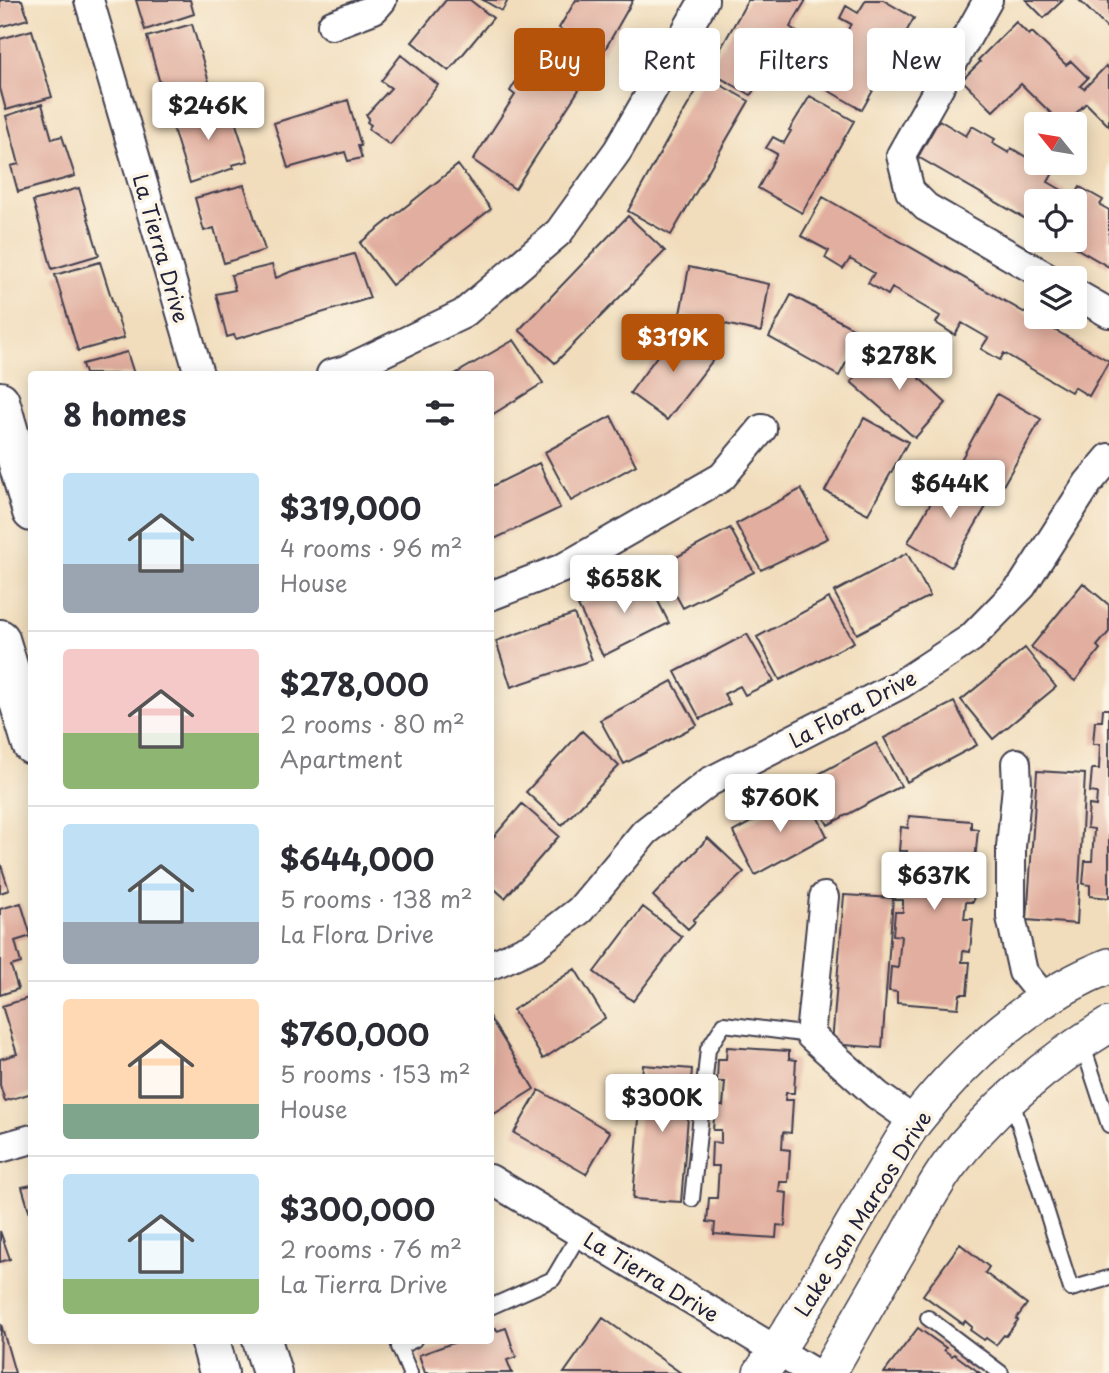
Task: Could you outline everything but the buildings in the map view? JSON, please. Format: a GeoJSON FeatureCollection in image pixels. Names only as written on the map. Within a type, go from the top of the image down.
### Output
{"type":"FeatureCollection","features":[{"type":"Feature","properties":{"kind":"main road"},"geometry":{"type":"LineString","coordinates":[[0,401],[28,498]]}},
{"type":"Feature","properties":{"kind":"main road"},"geometry":{"type":"LineString","coordinates":[[0,639],[28,732]]}},
{"type":"Feature","properties":{"kind":"main road"},"geometry":{"type":"LineString","coordinates":[[211,1344],[219,1373]]}},
{"type":"Feature","properties":{"kind":"main road"},"geometry":{"type":"LineString","coordinates":[[263,1344],[272,1373]]}},
{"type":"Feature","properties":{"kind":"street","name":"La Tierra Drive"},"geometry":{"type":"LineString","coordinates":[[89,0],[198,371]]}},
{"type":"Feature","properties":{"kind":"street"},"geometry":{"type":"LineString","coordinates":[[332,25],[374,9],[382,0]]}},
{"type":"Feature","properties":{"kind":"street"},"geometry":{"type":"LineString","coordinates":[[342,371],[463,314],[559,232],[618,150],[704,0]]}},
{"type":"Feature","properties":{"kind":"street"},"geometry":{"type":"LineString","coordinates":[[988,0],[901,155],[910,191],[926,207],[1028,266]]}},
{"type":"Feature","properties":{"kind":"street"},"geometry":{"type":"LineString","coordinates":[[1087,300],[1109,313]]}},
{"type":"Feature","properties":{"kind":"street"},"geometry":{"type":"LineString","coordinates":[[494,594],[563,568],[722,477],[762,429]]}},
{"type":"Feature","properties":{"kind":"street","name":"La Flora Drive"},"geometry":{"type":"LineString","coordinates":[[494,964],[534,946],[580,911],[645,832],[709,782],[901,684],[971,638],[1022,586],[1088,483],[1109,458]]}},
{"type":"Feature","properties":{"kind":"street"},"geometry":{"type":"LineString","coordinates":[[1016,763],[1017,786],[1010,847],[1011,917],[1023,972],[1045,999]]}},
{"type":"Feature","properties":{"kind":"street"},"geometry":{"type":"LineString","coordinates":[[824,897],[810,1035],[877,1094],[914,1121]]}},
{"type":"Feature","properties":{"kind":"street","name":"Lake San Marcos Drive"},"geometry":{"type":"LineString","coordinates":[[769,1362],[914,1121],[982,1049],[1045,999],[1109,966]]}},
{"type":"Feature","properties":{"kind":"street"},"geometry":{"type":"LineString","coordinates":[[828,1373],[949,1166],[1011,1098],[1046,1068],[1095,1033]]}},
{"type":"Feature","properties":{"kind":"street"},"geometry":{"type":"LineString","coordinates":[[0,1148],[28,1140]]}},
{"type":"Feature","properties":{"kind":"street","name":"La Tierra Drive"},"geometry":{"type":"LineString","coordinates":[[494,1181],[580,1233],[769,1362],[814,1373]]}},
{"type":"Feature","properties":{"kind":"lane"},"geometry":{"type":"LineString","coordinates":[[692,1199],[708,1049],[724,1024],[810,1035]]}},
{"type":"Feature","properties":{"kind":"lane"},"geometry":{"type":"LineString","coordinates":[[1095,1033],[1109,1125]]}},
{"type":"Feature","properties":{"kind":"lane"},"geometry":{"type":"LineString","coordinates":[[1011,1098],[1072,1289],[1109,1279]]}},
{"type":"Feature","properties":{"kind":"lane"},"geometry":{"type":"LineString","coordinates":[[494,1305],[553,1279],[580,1233]]}},
{"type":"Feature","properties":{"kind":"lane"},"geometry":{"type":"LineString","coordinates":[[928,1318],[1001,1373]]}},
{"type":"Feature","properties":{"kind":"lane"},"geometry":{"type":"LineString","coordinates":[[405,1344],[399,1347],[410,1373]]}}]}
